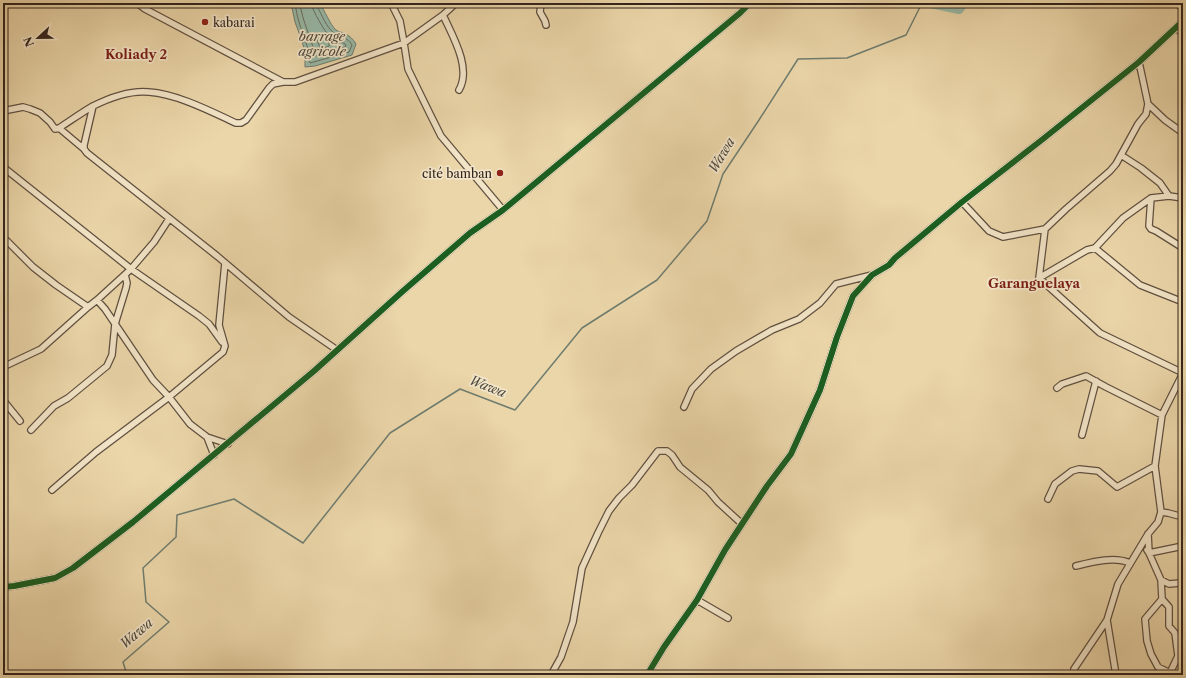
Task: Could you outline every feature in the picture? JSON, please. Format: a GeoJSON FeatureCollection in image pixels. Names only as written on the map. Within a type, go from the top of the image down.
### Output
{"type":"FeatureCollection","features":[{"type":"Feature","properties":{"kind":"street"},"geometry":{"type":"LineString","coordinates":[[137,3],[145,9],[283,82]]}},
{"type":"Feature","properties":{"kind":"street"},"geometry":{"type":"LineString","coordinates":[[391,3],[400,21],[408,69],[441,136],[503,210]]}},
{"type":"Feature","properties":{"kind":"street"},"geometry":{"type":"LineString","coordinates":[[541,3],[540,12],[546,25]]}},
{"type":"Feature","properties":{"kind":"street"},"geometry":{"type":"LineString","coordinates":[[3,587],[55,578],[73,568],[133,522],[314,371],[403,291],[470,234],[503,210],[740,13],[750,3]]}},
{"type":"Feature","properties":{"kind":"street"},"geometry":{"type":"LineString","coordinates":[[1177,3],[1183,9]]}},
{"type":"Feature","properties":{"kind":"street"},"geometry":{"type":"LineString","coordinates":[[59,128],[93,106],[125,94],[148,92],[158,93],[186,101],[236,123],[241,123],[246,120],[273,84],[295,82],[404,43],[443,15],[454,4]]}},
{"type":"Feature","properties":{"kind":"street"},"geometry":{"type":"LineString","coordinates":[[443,15],[462,59],[464,79],[459,90]]}},
{"type":"Feature","properties":{"kind":"street"},"geometry":{"type":"LineString","coordinates":[[684,407],[692,389],[711,369],[736,351],[772,330],[799,319],[820,303],[836,284],[872,275],[889,265],[895,258],[962,202],[1139,62],[1183,21]]}},
{"type":"Feature","properties":{"kind":"street"},"geometry":{"type":"LineString","coordinates":[[1177,28],[1183,35]]}},
{"type":"Feature","properties":{"kind":"street"},"geometry":{"type":"LineString","coordinates":[[962,202],[989,231],[1003,237],[1045,229],[1110,171],[1116,164],[1138,124],[1146,114],[1148,104],[1139,62]]}},
{"type":"Feature","properties":{"kind":"street"},"geometry":{"type":"LineString","coordinates":[[1148,104],[1165,120],[1183,133]]}},
{"type":"Feature","properties":{"kind":"street"},"geometry":{"type":"LineString","coordinates":[[3,111],[23,106],[40,113],[55,129],[59,128],[84,149],[86,153],[225,263],[289,316],[337,350]]}},
{"type":"Feature","properties":{"kind":"street"},"geometry":{"type":"LineString","coordinates":[[84,149],[93,106]]}},
{"type":"Feature","properties":{"kind":"street"},"geometry":{"type":"LineString","coordinates":[[1121,154],[1152,176],[1160,183],[1169,196]]}},
{"type":"Feature","properties":{"kind":"street"},"geometry":{"type":"LineString","coordinates":[[3,167],[131,269],[209,324],[225,346]]}},
{"type":"Feature","properties":{"kind":"street"},"geometry":{"type":"LineString","coordinates":[[1039,278],[1087,250],[1095,248],[1123,218],[1151,198],[1169,196],[1183,198]]}},
{"type":"Feature","properties":{"kind":"street"},"geometry":{"type":"LineString","coordinates":[[1151,198],[1149,226],[1151,229],[1183,248]]}},
{"type":"Feature","properties":{"kind":"street"},"geometry":{"type":"LineString","coordinates":[[3,367],[41,349],[88,306],[126,275],[154,242],[169,219]]}},
{"type":"Feature","properties":{"kind":"street"},"geometry":{"type":"LineString","coordinates":[[1039,278],[1045,229]]}},
{"type":"Feature","properties":{"kind":"street"},"geometry":{"type":"LineString","coordinates":[[3,237],[33,267],[56,285],[88,306]]}},
{"type":"Feature","properties":{"kind":"street"},"geometry":{"type":"LineString","coordinates":[[1095,248],[1140,285],[1183,302]]}},
{"type":"Feature","properties":{"kind":"street"},"geometry":{"type":"LineString","coordinates":[[52,490],[96,452],[169,397],[223,352],[225,346],[219,325],[225,263]]}},
{"type":"Feature","properties":{"kind":"street"},"geometry":{"type":"LineString","coordinates":[[31,430],[54,406],[68,398],[107,366],[112,355],[115,324],[126,288],[126,275]]}},
{"type":"Feature","properties":{"kind":"street"},"geometry":{"type":"LineString","coordinates":[[647,675],[664,647],[697,600],[725,550],[767,486],[791,454],[820,390],[837,337],[853,296],[872,275]]}},
{"type":"Feature","properties":{"kind":"street"},"geometry":{"type":"LineString","coordinates":[[1039,278],[1100,333],[1183,373],[1162,415],[1155,466],[1161,512],[1158,522],[1142,543],[1118,584],[1107,620],[1074,669],[1074,675]]}},
{"type":"Feature","properties":{"kind":"street"},"geometry":{"type":"LineString","coordinates":[[97,300],[105,309],[152,380],[169,397],[190,424],[207,437],[228,444]]}},
{"type":"Feature","properties":{"kind":"street"},"geometry":{"type":"LineString","coordinates":[[1057,388],[1062,384],[1086,376],[1162,415]]}},
{"type":"Feature","properties":{"kind":"street"},"geometry":{"type":"LineString","coordinates":[[1082,435],[1096,380]]}},
{"type":"Feature","properties":{"kind":"street"},"geometry":{"type":"LineString","coordinates":[[3,400],[20,421]]}},
{"type":"Feature","properties":{"kind":"street"},"geometry":{"type":"LineString","coordinates":[[207,437],[214,455]]}},
{"type":"Feature","properties":{"kind":"street"},"geometry":{"type":"LineString","coordinates":[[551,675],[561,657],[573,622],[582,568],[598,533],[609,511],[632,485],[658,451],[667,451],[672,455],[680,467],[708,490],[718,502],[742,524]]}},
{"type":"Feature","properties":{"kind":"street"},"geometry":{"type":"LineString","coordinates":[[1048,499],[1055,484],[1072,471],[1079,469],[1098,471],[1117,486],[1155,466]]}},
{"type":"Feature","properties":{"kind":"street"},"geometry":{"type":"LineString","coordinates":[[1161,512],[1168,512],[1183,517]]}},
{"type":"Feature","properties":{"kind":"street"},"geometry":{"type":"LineString","coordinates":[[1148,534],[1149,552]]}},
{"type":"Feature","properties":{"kind":"street"},"geometry":{"type":"LineString","coordinates":[[1142,543],[1149,552],[1161,580],[1162,599],[1169,607],[1170,626],[1175,632],[1178,656],[1170,674]]}},
{"type":"Feature","properties":{"kind":"street"},"geometry":{"type":"LineString","coordinates":[[1149,552],[1183,546]]}},
{"type":"Feature","properties":{"kind":"street"},"geometry":{"type":"LineString","coordinates":[[1076,566],[1099,561],[1125,561],[1130,563]]}},
{"type":"Feature","properties":{"kind":"street"},"geometry":{"type":"LineString","coordinates":[[1161,580],[1169,584],[1180,583],[1183,585]]}},
{"type":"Feature","properties":{"kind":"street"},"geometry":{"type":"LineString","coordinates":[[1162,599],[1145,620],[1147,641],[1158,667],[1170,674],[1176,675]]}},
{"type":"Feature","properties":{"kind":"street"},"geometry":{"type":"LineString","coordinates":[[697,600],[728,618]]}},
{"type":"Feature","properties":{"kind":"street"},"geometry":{"type":"LineString","coordinates":[[1107,620],[1116,675]]}},
{"type":"Feature","properties":{"kind":"water","name":"barrage agricole"},"geometry":{"type":"Polygon","coordinates":[[[291,3],[319,3],[334,28],[355,42],[356,44],[352,55],[315,66],[305,67],[305,52],[295,22],[291,3]]]}},
{"type":"Feature","properties":{"kind":"waterway","name":"Wawa"},"geometry":{"type":"LineString","coordinates":[[127,675],[123,662],[169,622],[146,602],[143,568],[176,537],[177,515],[234,499],[303,543],[390,433],[460,389],[515,410],[582,328],[657,280],[707,221],[723,174],[798,59],[847,58],[906,35],[922,3]]}},
{"type":"Feature","properties":{"kind":"waterway","name":"Wawa"},"geometry":{"type":"LineString","coordinates":[[931,3],[959,9],[963,3]]}},
{"type":"Feature","properties":{"kind":"cycle path"},"geometry":{"type":"LineString","coordinates":[[3,587],[55,578],[73,568],[133,522],[314,371],[470,233],[503,210],[740,13],[750,3]]}},
{"type":"Feature","properties":{"kind":"cycle path"},"geometry":{"type":"LineString","coordinates":[[647,675],[664,647],[697,600],[725,550],[767,486],[791,454],[820,390],[837,337],[853,296],[872,275],[889,265],[895,258],[962,202],[1139,62],[1183,21]]}},
{"type":"Feature","properties":{"kind":"place","name":"kabarai"},"geometry":{"type":"Point","coordinates":[205,22]}},
{"type":"Feature","properties":{"kind":"place","name":"cité bamban"},"geometry":{"type":"Point","coordinates":[500,173]}},
{"type":"Feature","properties":{"kind":"district","name":"Koliady 2"},"geometry":{"type":"Point","coordinates":[136,54]}},
{"type":"Feature","properties":{"kind":"district","name":"Garanguelaya"},"geometry":{"type":"Point","coordinates":[1034,283]}}]}
